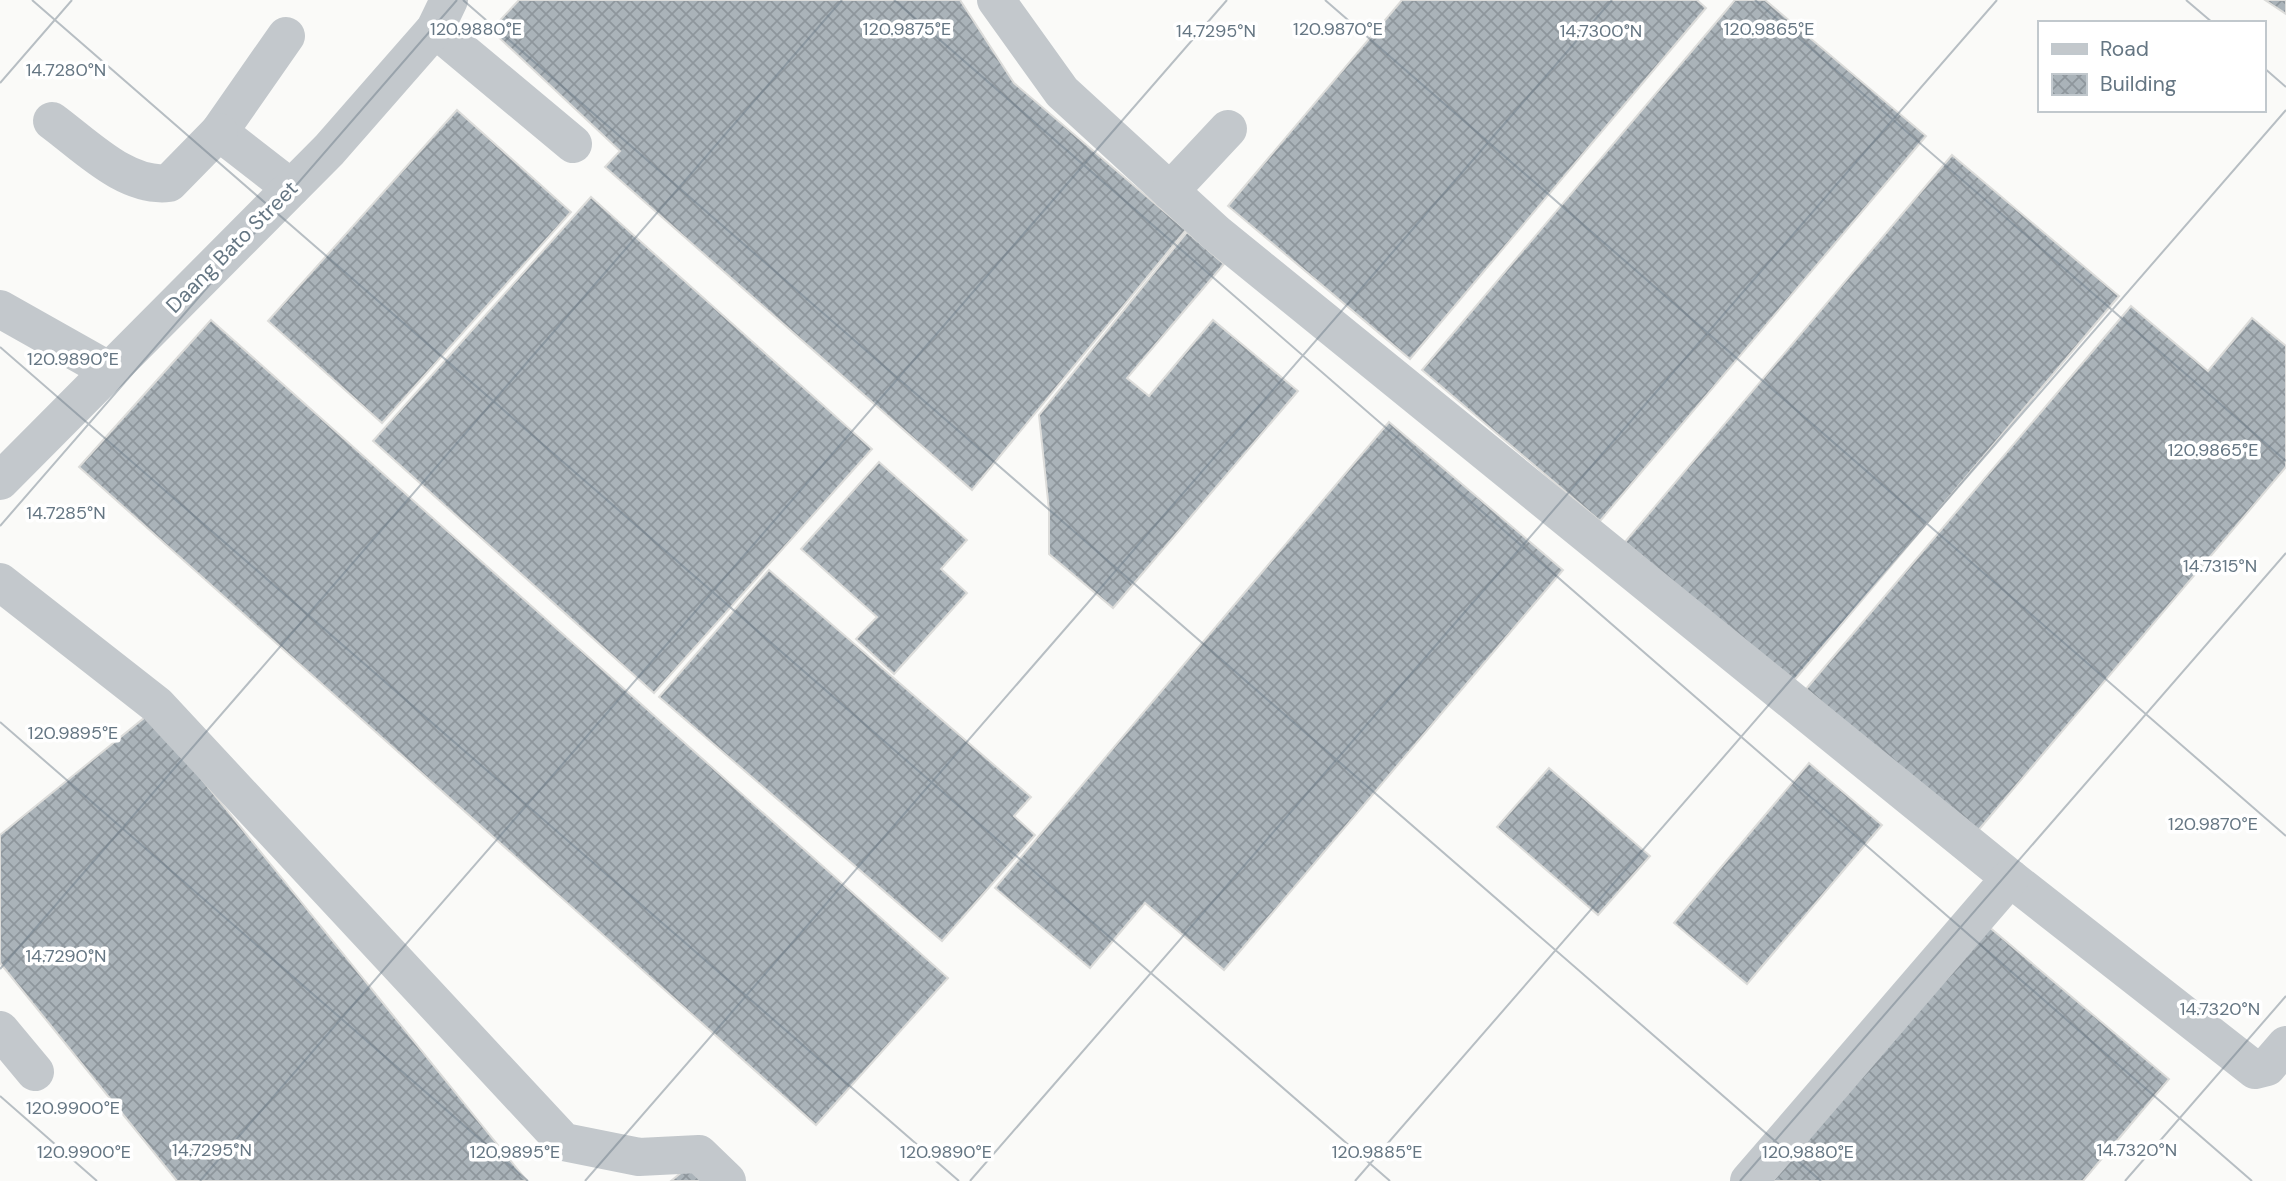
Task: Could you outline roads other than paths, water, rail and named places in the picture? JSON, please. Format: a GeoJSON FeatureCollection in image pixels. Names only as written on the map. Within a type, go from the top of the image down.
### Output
{"type":"FeatureCollection","features":[{"type":"Feature","properties":{"kind":"street"},"geometry":{"type":"LineString","coordinates":[[996,0],[1062,92],[1237,250],[2010,878],[2255,1070],[2267,1067],[2286,1045]]}},
{"type":"Feature","properties":{"kind":"street"},"geometry":{"type":"LineString","coordinates":[[442,15],[573,144]]}},
{"type":"Feature","properties":{"kind":"street","name":"Daang Bato Street"},"geometry":{"type":"LineString","coordinates":[[0,481],[329,150],[442,15]]}},
{"type":"Feature","properties":{"kind":"street"},"geometry":{"type":"LineString","coordinates":[[52,121],[131,178],[152,185],[169,183],[219,132],[286,36]]}},
{"type":"Feature","properties":{"kind":"street"},"geometry":{"type":"LineString","coordinates":[[1170,191],[1228,129]]}},
{"type":"Feature","properties":{"kind":"street"},"geometry":{"type":"LineString","coordinates":[[219,132],[291,188]]}},
{"type":"Feature","properties":{"kind":"street"},"geometry":{"type":"LineString","coordinates":[[0,309],[110,371]]}},
{"type":"Feature","properties":{"kind":"street"},"geometry":{"type":"LineString","coordinates":[[0,582],[157,705],[564,1142],[639,1157],[699,1154],[727,1181]]}},
{"type":"Feature","properties":{"kind":"street"},"geometry":{"type":"LineString","coordinates":[[1749,1181],[2010,878]]}},
{"type":"Feature","properties":{"kind":"street"},"geometry":{"type":"LineString","coordinates":[[0,1030],[35,1072]]}}]}
